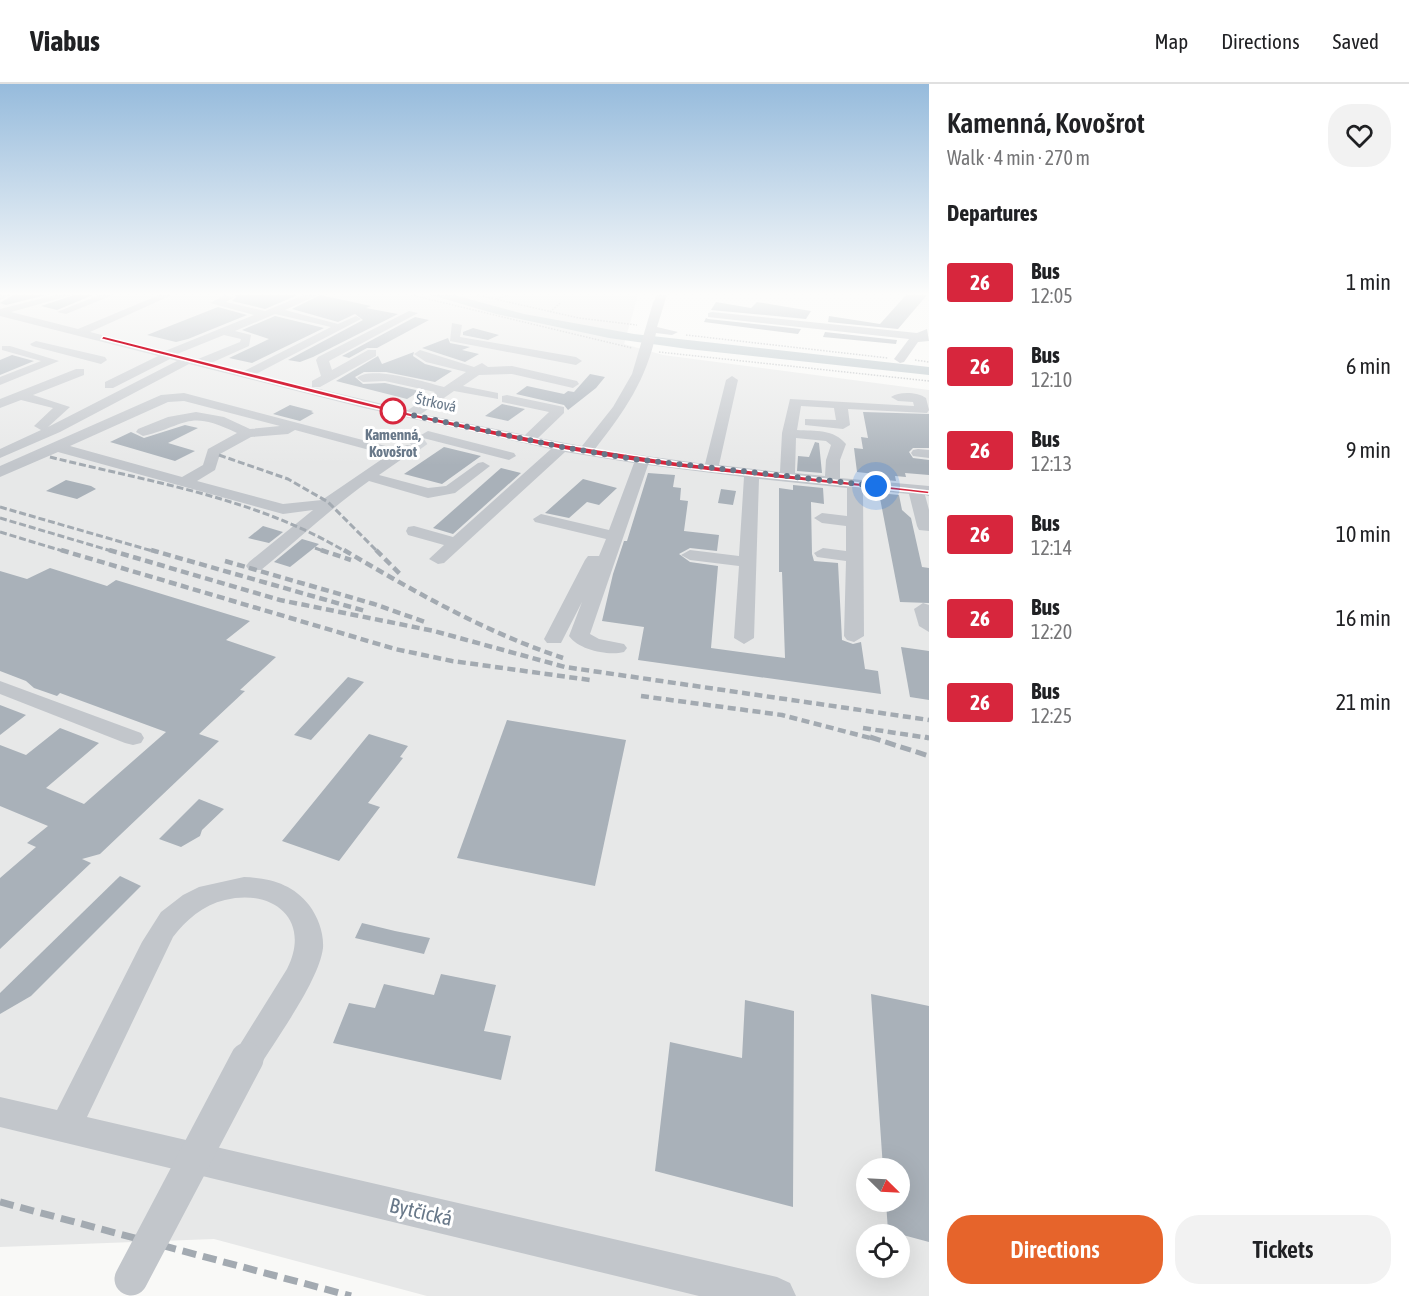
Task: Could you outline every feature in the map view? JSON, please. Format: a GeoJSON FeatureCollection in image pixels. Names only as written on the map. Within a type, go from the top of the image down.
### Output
{"type":"FeatureCollection","features":[{"type":"Feature","properties":{"kind":"street"},"geometry":{"type":"LineString","coordinates":[[1,381],[54,361],[10,352]]}},
{"type":"Feature","properties":{"kind":"street"},"geometry":{"type":"LineString","coordinates":[[68,352],[101,360]]}},
{"type":"Feature","properties":{"kind":"street","name":"Štrková"},"geometry":{"type":"LineString","coordinates":[[159,352],[410,415],[562,447],[711,468],[922,490]]}},
{"type":"Feature","properties":{"kind":"street"},"geometry":{"type":"LineString","coordinates":[[109,385],[175,352]]}},
{"type":"Feature","properties":{"kind":"street"},"geometry":{"type":"LineString","coordinates":[[0,453],[196,361],[223,352]]}},
{"type":"Feature","properties":{"kind":"street"},"geometry":{"type":"LineString","coordinates":[[247,374],[291,352]]}},
{"type":"Feature","properties":{"kind":"street"},"geometry":{"type":"LineString","coordinates":[[328,377],[322,360],[339,352]]}},
{"type":"Feature","properties":{"kind":"street"},"geometry":{"type":"LineString","coordinates":[[410,415],[505,352]]}},
{"type":"Feature","properties":{"kind":"street"},"geometry":{"type":"LineString","coordinates":[[523,352],[576,361]]}},
{"type":"Feature","properties":{"kind":"street"},"geometry":{"type":"LineString","coordinates":[[586,451],[619,409],[639,372],[645,352]]}},
{"type":"Feature","properties":{"kind":"street"},"geometry":{"type":"LineString","coordinates":[[900,359],[905,352]]}},
{"type":"Feature","properties":{"kind":"street"},"geometry":{"type":"LineString","coordinates":[[307,388],[372,353]]}},
{"type":"Feature","properties":{"kind":"street"},"geometry":{"type":"LineString","coordinates":[[420,354],[430,359],[476,371],[512,370],[573,384]]}},
{"type":"Feature","properties":{"kind":"street"},"geometry":{"type":"LineString","coordinates":[[329,357],[355,363]]}},
{"type":"Feature","properties":{"kind":"street"},"geometry":{"type":"LineString","coordinates":[[0,404],[80,372],[48,363]]}},
{"type":"Feature","properties":{"kind":"street"},"geometry":{"type":"LineString","coordinates":[[363,378],[385,377],[493,396]]}},
{"type":"Feature","properties":{"kind":"street"},"geometry":{"type":"LineString","coordinates":[[711,468],[732,380]]}},
{"type":"Feature","properties":{"kind":"street"},"geometry":{"type":"LineString","coordinates":[[1,381],[35,390]]}},
{"type":"Feature","properties":{"kind":"street"},"geometry":{"type":"LineString","coordinates":[[21,396],[63,407],[41,426]]}},
{"type":"Feature","properties":{"kind":"street"},"geometry":{"type":"LineString","coordinates":[[0,472],[166,398],[184,397],[303,428],[509,456]]}},
{"type":"Feature","properties":{"kind":"street"},"geometry":{"type":"LineString","coordinates":[[790,426],[843,425],[841,407],[851,404],[922,410],[919,398],[898,397]]}},
{"type":"Feature","properties":{"kind":"street"},"geometry":{"type":"LineString","coordinates":[[507,399],[559,410],[528,440]]}},
{"type":"Feature","properties":{"kind":"street"},"geometry":{"type":"LineString","coordinates":[[143,432],[168,421],[205,414],[248,433]]}},
{"type":"Feature","properties":{"kind":"street"},"geometry":{"type":"LineString","coordinates":[[255,566],[315,518],[326,504],[447,423]]}},
{"type":"Feature","properties":{"kind":"street"},"geometry":{"type":"LineString","coordinates":[[787,476],[790,426]]}},
{"type":"Feature","properties":{"kind":"street"},"geometry":{"type":"LineString","coordinates":[[790,426],[830,437],[839,444],[833,460],[832,481]]}},
{"type":"Feature","properties":{"kind":"street"},"geometry":{"type":"LineString","coordinates":[[184,482],[210,467],[213,452],[248,433],[303,428]]}},
{"type":"Feature","properties":{"kind":"street"},"geometry":{"type":"LineString","coordinates":[[54,446],[283,509],[326,504]]}},
{"type":"Feature","properties":{"kind":"street"},"geometry":{"type":"LineString","coordinates":[[438,559],[562,447]]}},
{"type":"Feature","properties":{"kind":"street"},"geometry":{"type":"LineString","coordinates":[[554,639],[590,571],[638,459]]}},
{"type":"Feature","properties":{"kind":"street"},"geometry":{"type":"LineString","coordinates":[[617,648],[593,644],[579,636],[638,459]]}},
{"type":"Feature","properties":{"kind":"street"},"geometry":{"type":"LineString","coordinates":[[367,476],[428,493],[450,490],[483,466]]}},
{"type":"Feature","properties":{"kind":"street"},"geometry":{"type":"LineString","coordinates":[[744,638],[752,472]]}},
{"type":"Feature","properties":{"kind":"street"},"geometry":{"type":"LineString","coordinates":[[854,636],[855,483]]}},
{"type":"Feature","properties":{"kind":"street"},"geometry":{"type":"LineString","coordinates":[[922,490],[925,526],[929,526]]}},
{"type":"Feature","properties":{"kind":"street"},"geometry":{"type":"LineString","coordinates":[[822,518],[856,522]]}},
{"type":"Feature","properties":{"kind":"street"},"geometry":{"type":"LineString","coordinates":[[541,519],[604,534]]}},
{"type":"Feature","properties":{"kind":"street"},"geometry":{"type":"LineString","coordinates":[[414,531],[456,543]]}},
{"type":"Feature","properties":{"kind":"street"},"geometry":{"type":"LineString","coordinates":[[823,553],[855,557]]}},
{"type":"Feature","properties":{"kind":"street"},"geometry":{"type":"LineString","coordinates":[[690,555],[748,562]]}},
{"type":"Feature","properties":{"kind":"street"},"geometry":{"type":"LineString","coordinates":[[0,687],[133,738]]}},
{"type":"Feature","properties":{"kind":"street"},"geometry":{"type":"LineString","coordinates":[[65,1128],[164,927],[199,898],[225,888],[253,886],[282,895],[299,911],[308,929],[308,952],[296,978],[247,1059],[127,1287]]}},
{"type":"Feature","properties":{"kind":"street","name":"Bytčická"},"geometry":{"type":"LineString","coordinates":[[0,1112],[777,1296]]}},
{"type":"Feature","properties":{"kind":"path"},"geometry":{"type":"LineString","coordinates":[[669,352],[929,381]]}},
{"type":"Feature","properties":{"kind":"path"},"geometry":{"type":"LineString","coordinates":[[829,352],[870,356]]}},
{"type":"Feature","properties":{"kind":"shaded area"},"geometry":{"type":"Polygon","coordinates":[[[0,352],[651,352],[929,390],[929,1296],[427,1296],[214,1239],[0,1247],[0,352]]]}},
{"type":"Feature","properties":{"kind":"shaded area"},"geometry":{"type":"Polygon","coordinates":[[[712,352],[791,352],[929,367],[929,375],[712,352]]]}},
{"type":"Feature","properties":{"kind":"building"},"geometry":{"type":"Polygon","coordinates":[[[243,352],[276,352],[252,363],[229,358],[243,352]]]}},
{"type":"Feature","properties":{"kind":"building"},"geometry":{"type":"Polygon","coordinates":[[[304,352],[324,352],[300,362],[288,360],[304,352]]]}},
{"type":"Feature","properties":{"kind":"building"},"geometry":{"type":"Polygon","coordinates":[[[350,352],[361,352],[349,358],[342,356],[350,352]]]}},
{"type":"Feature","properties":{"kind":"building"},"geometry":{"type":"Polygon","coordinates":[[[414,352],[413,356],[425,364],[452,371],[435,382],[386,372],[364,372],[355,377],[363,384],[385,383],[420,391],[407,399],[336,381],[378,356],[382,364],[414,352]]]}},
{"type":"Feature","properties":{"kind":"building"},"geometry":{"type":"Polygon","coordinates":[[[433,352],[469,352],[479,354],[465,362],[433,352]]]}},
{"type":"Feature","properties":{"kind":"building"},"geometry":{"type":"Polygon","coordinates":[[[12,355],[34,361],[0,375],[0,360],[12,355]]]}},
{"type":"Feature","properties":{"kind":"building"},"geometry":{"type":"Polygon","coordinates":[[[590,374],[605,377],[596,388],[568,410],[564,405],[516,394],[527,386],[564,394],[568,391],[574,392],[590,374]]]}},
{"type":"Feature","properties":{"kind":"building"},"geometry":{"type":"Polygon","coordinates":[[[502,404],[525,409],[508,421],[485,416],[502,404]]]}},
{"type":"Feature","properties":{"kind":"building"},"geometry":{"type":"Polygon","coordinates":[[[290,405],[314,413],[300,421],[273,414],[290,405]]]}},
{"type":"Feature","properties":{"kind":"building"},"geometry":{"type":"Polygon","coordinates":[[[863,412],[929,414],[929,448],[913,448],[909,452],[913,458],[929,460],[929,475],[905,473],[906,477],[895,476],[896,481],[876,479],[875,474],[857,472],[854,448],[863,449],[861,437],[868,438],[863,412]]]}},
{"type":"Feature","properties":{"kind":"building"},"geometry":{"type":"Polygon","coordinates":[[[185,425],[198,428],[168,443],[195,451],[175,461],[110,442],[131,432],[144,438],[185,425]]]}},
{"type":"Feature","properties":{"kind":"building"},"geometry":{"type":"Polygon","coordinates":[[[815,442],[819,443],[822,473],[797,471],[798,456],[809,457],[815,442]]]}},
{"type":"Feature","properties":{"kind":"building"},"geometry":{"type":"Polygon","coordinates":[[[444,447],[481,456],[442,484],[404,474],[444,447]]]}},
{"type":"Feature","properties":{"kind":"building"},"geometry":{"type":"Polygon","coordinates":[[[501,468],[521,473],[453,534],[433,528],[501,468]]]}},
{"type":"Feature","properties":{"kind":"building"},"geometry":{"type":"Polygon","coordinates":[[[648,473],[675,475],[673,487],[681,488],[680,500],[688,501],[684,531],[719,535],[717,551],[690,548],[679,554],[690,562],[718,566],[711,648],[785,658],[782,572],[779,572],[779,488],[793,490],[793,485],[823,488],[824,504],[811,502],[812,554],[814,561],[838,563],[842,640],[853,644],[861,642],[865,669],[878,671],[881,694],[638,660],[644,627],[602,621],[613,574],[624,541],[627,541],[648,473]]]}},
{"type":"Feature","properties":{"kind":"building"},"geometry":{"type":"Polygon","coordinates":[[[583,479],[617,488],[599,505],[587,502],[569,518],[545,513],[583,479]]]}},
{"type":"Feature","properties":{"kind":"building"},"geometry":{"type":"Polygon","coordinates":[[[66,480],[96,489],[77,499],[46,491],[66,480]]]}},
{"type":"Feature","properties":{"kind":"building"},"geometry":{"type":"Polygon","coordinates":[[[721,489],[736,491],[733,505],[718,503],[721,489]]]}},
{"type":"Feature","properties":{"kind":"building"},"geometry":{"type":"Polygon","coordinates":[[[879,493],[899,495],[902,510],[911,518],[922,567],[929,568],[929,603],[900,602],[879,493]]]}},
{"type":"Feature","properties":{"kind":"building"},"geometry":{"type":"Polygon","coordinates":[[[263,526],[283,532],[269,543],[248,538],[263,526]]]}},
{"type":"Feature","properties":{"kind":"building"},"geometry":{"type":"Polygon","coordinates":[[[302,539],[319,544],[290,567],[274,562],[302,539]]]}},
{"type":"Feature","properties":{"kind":"building"},"geometry":{"type":"Polygon","coordinates":[[[50,568],[107,586],[116,580],[250,621],[226,640],[276,657],[240,690],[245,691],[199,734],[219,741],[100,854],[82,859],[91,863],[0,949],[0,878],[36,847],[27,843],[48,826],[0,806],[0,745],[26,755],[60,728],[99,743],[46,788],[84,804],[166,732],[60,693],[57,696],[34,688],[26,681],[0,671],[0,571],[27,579],[50,568]]]}},
{"type":"Feature","properties":{"kind":"building"},"geometry":{"type":"Polygon","coordinates":[[[901,647],[929,651],[929,700],[910,697],[901,647]]]}},
{"type":"Feature","properties":{"kind":"building"},"geometry":{"type":"Polygon","coordinates":[[[348,677],[364,682],[311,740],[294,735],[348,677]]]}},
{"type":"Feature","properties":{"kind":"building"},"geometry":{"type":"Polygon","coordinates":[[[0,705],[26,715],[0,735],[0,705]]]}},
{"type":"Feature","properties":{"kind":"building"},"geometry":{"type":"Polygon","coordinates":[[[507,720],[626,740],[595,886],[457,858],[507,720]]]}},
{"type":"Feature","properties":{"kind":"building"},"geometry":{"type":"Polygon","coordinates":[[[369,734],[408,746],[400,757],[403,758],[368,803],[380,807],[339,861],[282,841],[369,734]]]}},
{"type":"Feature","properties":{"kind":"building"},"geometry":{"type":"Polygon","coordinates":[[[199,799],[224,809],[202,830],[200,836],[181,847],[159,839],[199,799]]]}},
{"type":"Feature","properties":{"kind":"building"},"geometry":{"type":"Polygon","coordinates":[[[120,876],[141,886],[31,996],[0,1014],[0,993],[120,876]]]}},
{"type":"Feature","properties":{"kind":"building"},"geometry":{"type":"Polygon","coordinates":[[[362,923],[430,938],[424,954],[355,938],[362,923]]]}},
{"type":"Feature","properties":{"kind":"building"},"geometry":{"type":"Polygon","coordinates":[[[441,974],[496,985],[484,1031],[511,1036],[501,1080],[333,1043],[349,1003],[375,1008],[384,984],[434,995],[441,974]]]}},
{"type":"Feature","properties":{"kind":"building"},"geometry":{"type":"Polygon","coordinates":[[[871,994],[929,1006],[929,1242],[910,1237],[910,1224],[888,1224],[887,1212],[910,1212],[910,1158],[882,1158],[871,994]]]}},
{"type":"Feature","properties":{"kind":"building"},"geometry":{"type":"Polygon","coordinates":[[[745,1000],[794,1011],[793,1207],[655,1171],[670,1042],[742,1058],[745,1000]]]}},
{"type":"Feature","properties":{"kind":"tunnel"},"geometry":{"type":"LineString","coordinates":[[412,446],[423,438]]}},
{"type":"Feature","properties":{"kind":"railway"},"geometry":{"type":"LineString","coordinates":[[219,455],[288,479],[328,502],[401,575]]}},
{"type":"Feature","properties":{"kind":"railway"},"geometry":{"type":"LineString","coordinates":[[50,457],[240,505],[312,533],[346,552]]}},
{"type":"Feature","properties":{"kind":"railway"},"geometry":{"type":"LineString","coordinates":[[0,507],[156,552]]}},
{"type":"Feature","properties":{"kind":"railway"},"geometry":{"type":"LineString","coordinates":[[0,518],[115,552]]}},
{"type":"Feature","properties":{"kind":"railway"},"geometry":{"type":"LineString","coordinates":[[0,532],[66,552]]}},
{"type":"Feature","properties":{"kind":"railway"},"geometry":{"type":"LineString","coordinates":[[315,548],[326,552]]}},
{"type":"Feature","properties":{"kind":"railway"},"geometry":{"type":"LineString","coordinates":[[61,550],[395,649],[452,661],[590,680]]}},
{"type":"Feature","properties":{"kind":"railway"},"geometry":{"type":"LineString","coordinates":[[109,550],[280,600],[434,631],[565,667],[929,720]]}},
{"type":"Feature","properties":{"kind":"railway"},"geometry":{"type":"LineString","coordinates":[[151,550],[365,611]]}},
{"type":"Feature","properties":{"kind":"railway"},"geometry":{"type":"LineString","coordinates":[[321,550],[351,560]]}},
{"type":"Feature","properties":{"kind":"railway"},"geometry":{"type":"LineString","coordinates":[[344,550],[424,596],[478,623],[563,658]]}},
{"type":"Feature","properties":{"kind":"railway"},"geometry":{"type":"LineString","coordinates":[[225,561],[374,604],[428,623]]}},
{"type":"Feature","properties":{"kind":"railway"},"geometry":{"type":"LineString","coordinates":[[641,696],[782,715],[874,739]]}},
{"type":"Feature","properties":{"kind":"railway"},"geometry":{"type":"LineString","coordinates":[[863,728],[929,738],[925,737]]}},
{"type":"Feature","properties":{"kind":"railway"},"geometry":{"type":"LineString","coordinates":[[870,737],[929,756]]}},
{"type":"Feature","properties":{"kind":"railway"},"geometry":{"type":"LineString","coordinates":[[0,1202],[351,1296]]}},
{"type":"Feature","properties":{"kind":"bus line","name":"26"},"geometry":{"type":"LineString","coordinates":[[158,352],[410,415],[562,447],[633,459],[929,491]]}},
{"type":"Feature","properties":{"kind":"place","name":"Kamenná, Kovošrot"},"geometry":{"type":"Point","coordinates":[393,411]}},
{"type":"Feature","properties":{"kind":"route"},"geometry":{"type":"LineString","coordinates":[[393,411],[562,447],[633,459],[876,486]]}}]}
